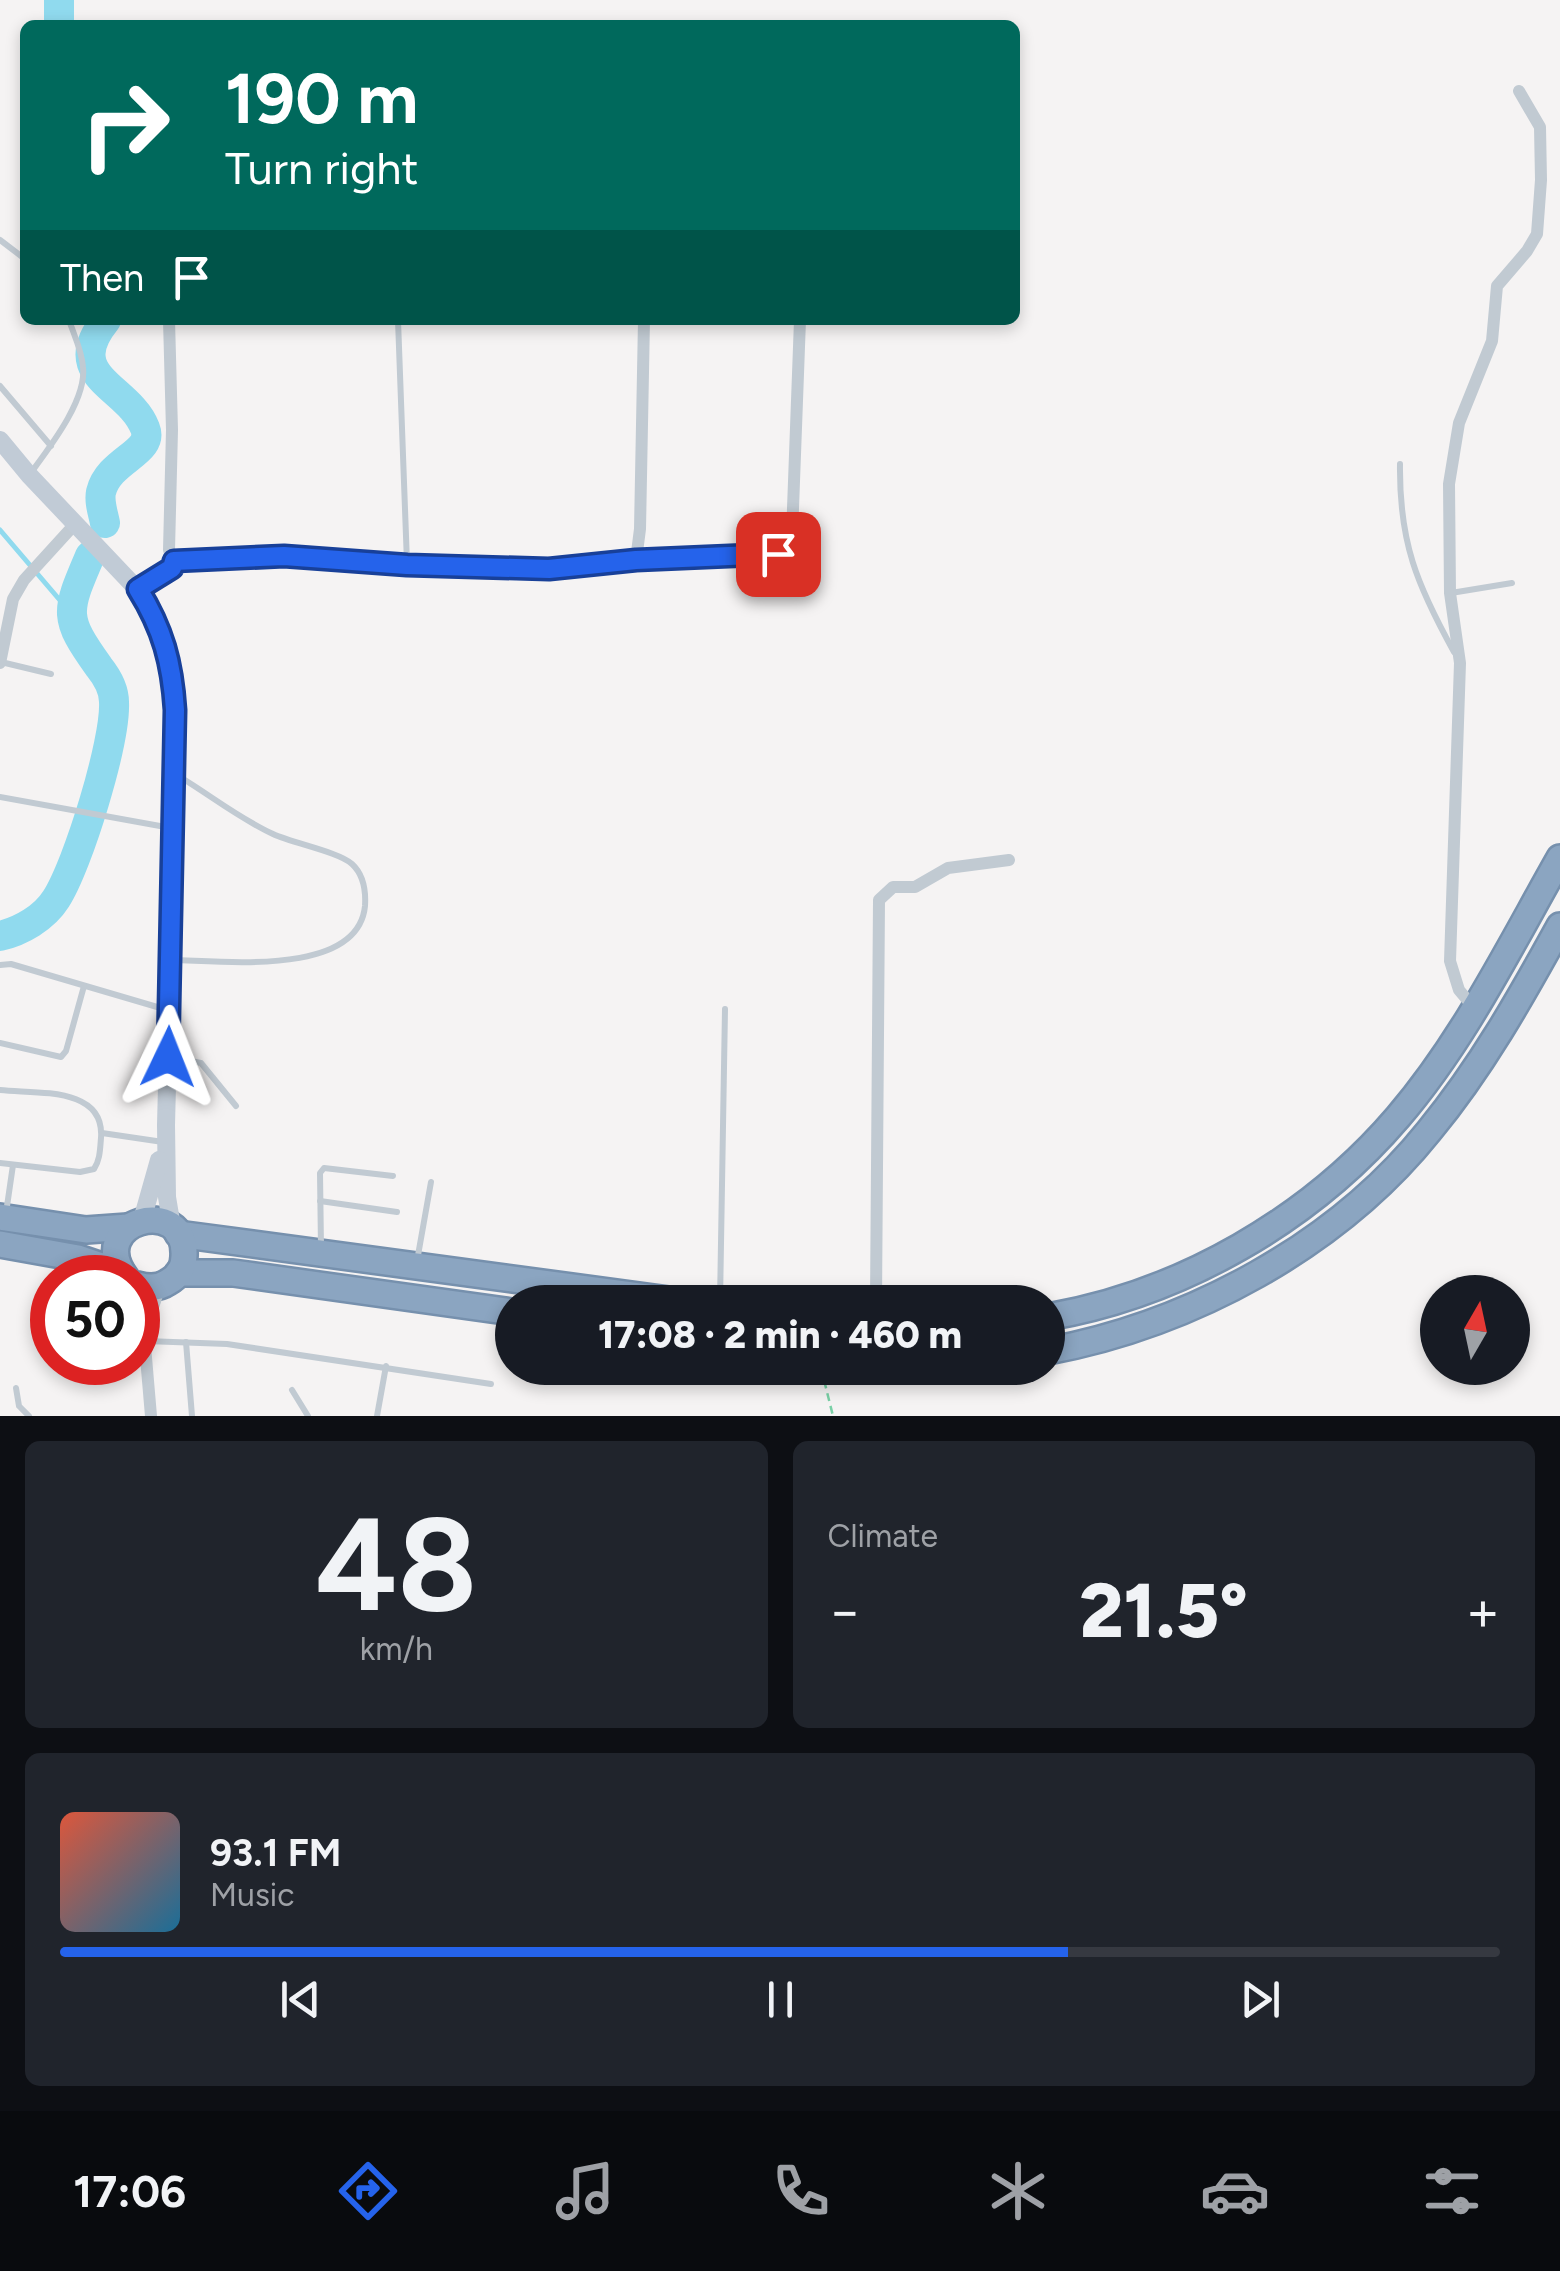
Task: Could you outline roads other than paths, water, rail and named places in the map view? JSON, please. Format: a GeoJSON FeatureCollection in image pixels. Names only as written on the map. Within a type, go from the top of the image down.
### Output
{"type":"FeatureCollection","features":[{"type":"Feature","properties":{"kind":"highway"},"geometry":{"type":"LineString","coordinates":[[1065,1314],[1122,1300],[1185,1275],[1249,1242],[1295,1211],[1353,1163],[1399,1116],[1475,1008],[1560,858]]}},
{"type":"Feature","properties":{"kind":"highway"},"geometry":{"type":"LineString","coordinates":[[1065,1347],[1134,1329],[1202,1303],[1266,1269],[1346,1212],[1397,1167],[1449,1106],[1507,1022],[1560,926]]}},
{"type":"Feature","properties":{"kind":"highway"},"geometry":{"type":"LineString","coordinates":[[3,1217],[74,1230],[163,1222],[175,1230],[321,1254],[554,1285]]}},
{"type":"Feature","properties":{"kind":"highway"},"geometry":{"type":"LineString","coordinates":[[117,1255],[122,1234],[136,1223]]}},
{"type":"Feature","properties":{"kind":"highway"},"geometry":{"type":"LineString","coordinates":[[160,1269],[185,1253],[175,1230]]}},
{"type":"Feature","properties":{"kind":"highway"},"geometry":{"type":"LineString","coordinates":[[0,1244],[61,1255]]}},
{"type":"Feature","properties":{"kind":"highway"},"geometry":{"type":"LineString","coordinates":[[160,1278],[233,1274],[495,1310]]}},
{"type":"Feature","properties":{"kind":"main road"},"geometry":{"type":"LineString","coordinates":[[0,440],[138,589],[164,638],[172,668],[172,960],[164,1134],[167,1196],[175,1230]]}},
{"type":"Feature","properties":{"kind":"main road"},"geometry":{"type":"LineString","coordinates":[[136,1223],[164,1134]]}},
{"type":"Feature","properties":{"kind":"street"},"geometry":{"type":"LineString","coordinates":[[1475,1008],[1459,990],[1450,960],[1460,662],[1450,593],[1449,484],[1458,422],[1492,341],[1497,286],[1534,242],[1539,220],[1540,127],[1519,91]]}},
{"type":"Feature","properties":{"kind":"street"},"geometry":{"type":"LineString","coordinates":[[138,589],[172,568],[174,561],[169,550],[169,325]]}},
{"type":"Feature","properties":{"kind":"street"},"geometry":{"type":"LineString","coordinates":[[636,560],[644,325]]}},
{"type":"Feature","properties":{"kind":"street"},"geometry":{"type":"LineString","coordinates":[[174,561],[284,556],[549,569],[636,560],[778,554],[792,535],[800,325]]}},
{"type":"Feature","properties":{"kind":"street"},"geometry":{"type":"LineString","coordinates":[[0,663],[3,625],[13,599],[24,580],[75,524]]}},
{"type":"Feature","properties":{"kind":"street"},"geometry":{"type":"LineString","coordinates":[[876,1285],[879,900],[893,888],[916,887],[948,868],[1009,860]]}},
{"type":"Feature","properties":{"kind":"street"},"geometry":{"type":"LineString","coordinates":[[148,1385],[151,1416]]}},
{"type":"Feature","properties":{"kind":"lane"},"geometry":{"type":"LineString","coordinates":[[0,240],[20,255]]}},
{"type":"Feature","properties":{"kind":"lane"},"geometry":{"type":"LineString","coordinates":[[29,475],[51,446],[84,376],[71,325]]}},
{"type":"Feature","properties":{"kind":"lane"},"geometry":{"type":"LineString","coordinates":[[398,325],[407,565]]}},
{"type":"Feature","properties":{"kind":"lane"},"geometry":{"type":"LineString","coordinates":[[0,386],[51,446]]}},
{"type":"Feature","properties":{"kind":"lane"},"geometry":{"type":"LineString","coordinates":[[1400,464],[1399,509],[1409,556],[1419,585],[1460,662]]}},
{"type":"Feature","properties":{"kind":"lane"},"geometry":{"type":"LineString","coordinates":[[1450,593],[1512,583]]}},
{"type":"Feature","properties":{"kind":"lane"},"geometry":{"type":"LineString","coordinates":[[0,663],[51,674]]}},
{"type":"Feature","properties":{"kind":"lane"},"geometry":{"type":"LineString","coordinates":[[172,960],[303,958],[334,950],[358,926],[364,910],[365,885],[351,863],[340,856],[270,833],[175,773]]}},
{"type":"Feature","properties":{"kind":"lane"},"geometry":{"type":"LineString","coordinates":[[0,796],[174,828]]}},
{"type":"Feature","properties":{"kind":"lane"},"geometry":{"type":"LineString","coordinates":[[0,965],[11,964],[170,1011]]}},
{"type":"Feature","properties":{"kind":"lane"},"geometry":{"type":"LineString","coordinates":[[0,1043],[61,1057],[84,986]]}},
{"type":"Feature","properties":{"kind":"lane"},"geometry":{"type":"LineString","coordinates":[[720,1285],[724,1009]]}},
{"type":"Feature","properties":{"kind":"lane"},"geometry":{"type":"LineString","coordinates":[[168,1057],[201,1062],[236,1106]]}},
{"type":"Feature","properties":{"kind":"lane"},"geometry":{"type":"LineString","coordinates":[[0,1090],[88,1103],[102,1133],[99,1163],[94,1169],[80,1172],[0,1163]]}},
{"type":"Feature","properties":{"kind":"lane"},"geometry":{"type":"LineString","coordinates":[[102,1133],[164,1134]]}},
{"type":"Feature","properties":{"kind":"lane"},"geometry":{"type":"LineString","coordinates":[[3,1217],[13,1165]]}},
{"type":"Feature","properties":{"kind":"lane"},"geometry":{"type":"LineString","coordinates":[[321,1254],[320,1172],[324,1168],[393,1176]]}},
{"type":"Feature","properties":{"kind":"lane"},"geometry":{"type":"LineString","coordinates":[[416,1267],[431,1182]]}},
{"type":"Feature","properties":{"kind":"lane"},"geometry":{"type":"LineString","coordinates":[[320,1201],[397,1212]]}},
{"type":"Feature","properties":{"kind":"lane"},"geometry":{"type":"LineString","coordinates":[[160,1339],[227,1344],[490,1384]]}},
{"type":"Feature","properties":{"kind":"lane"},"geometry":{"type":"LineString","coordinates":[[186,1342],[192,1416]]}},
{"type":"Feature","properties":{"kind":"lane"},"geometry":{"type":"LineString","coordinates":[[377,1416],[386,1366]]}},
{"type":"Feature","properties":{"kind":"lane"},"geometry":{"type":"LineString","coordinates":[[16,1388],[19,1406],[28,1415]]}},
{"type":"Feature","properties":{"kind":"lane"},"geometry":{"type":"LineString","coordinates":[[292,1390],[308,1416]]}},
{"type":"Feature","properties":{"kind":"waterway"},"geometry":{"type":"LineString","coordinates":[[59,0],[59,20]]}},
{"type":"Feature","properties":{"kind":"waterway"},"geometry":{"type":"LineString","coordinates":[[103,325],[90,355],[94,368],[137,414],[146,437],[138,451],[106,481],[101,492],[105,523]]}},
{"type":"Feature","properties":{"kind":"waterway"},"geometry":{"type":"LineString","coordinates":[[0,530],[70,612]]}},
{"type":"Feature","properties":{"kind":"waterway"},"geometry":{"type":"LineString","coordinates":[[0,936],[31,923],[56,899],[75,859],[109,744],[114,697],[79,636],[72,614],[76,590],[90,556]]}}]}
